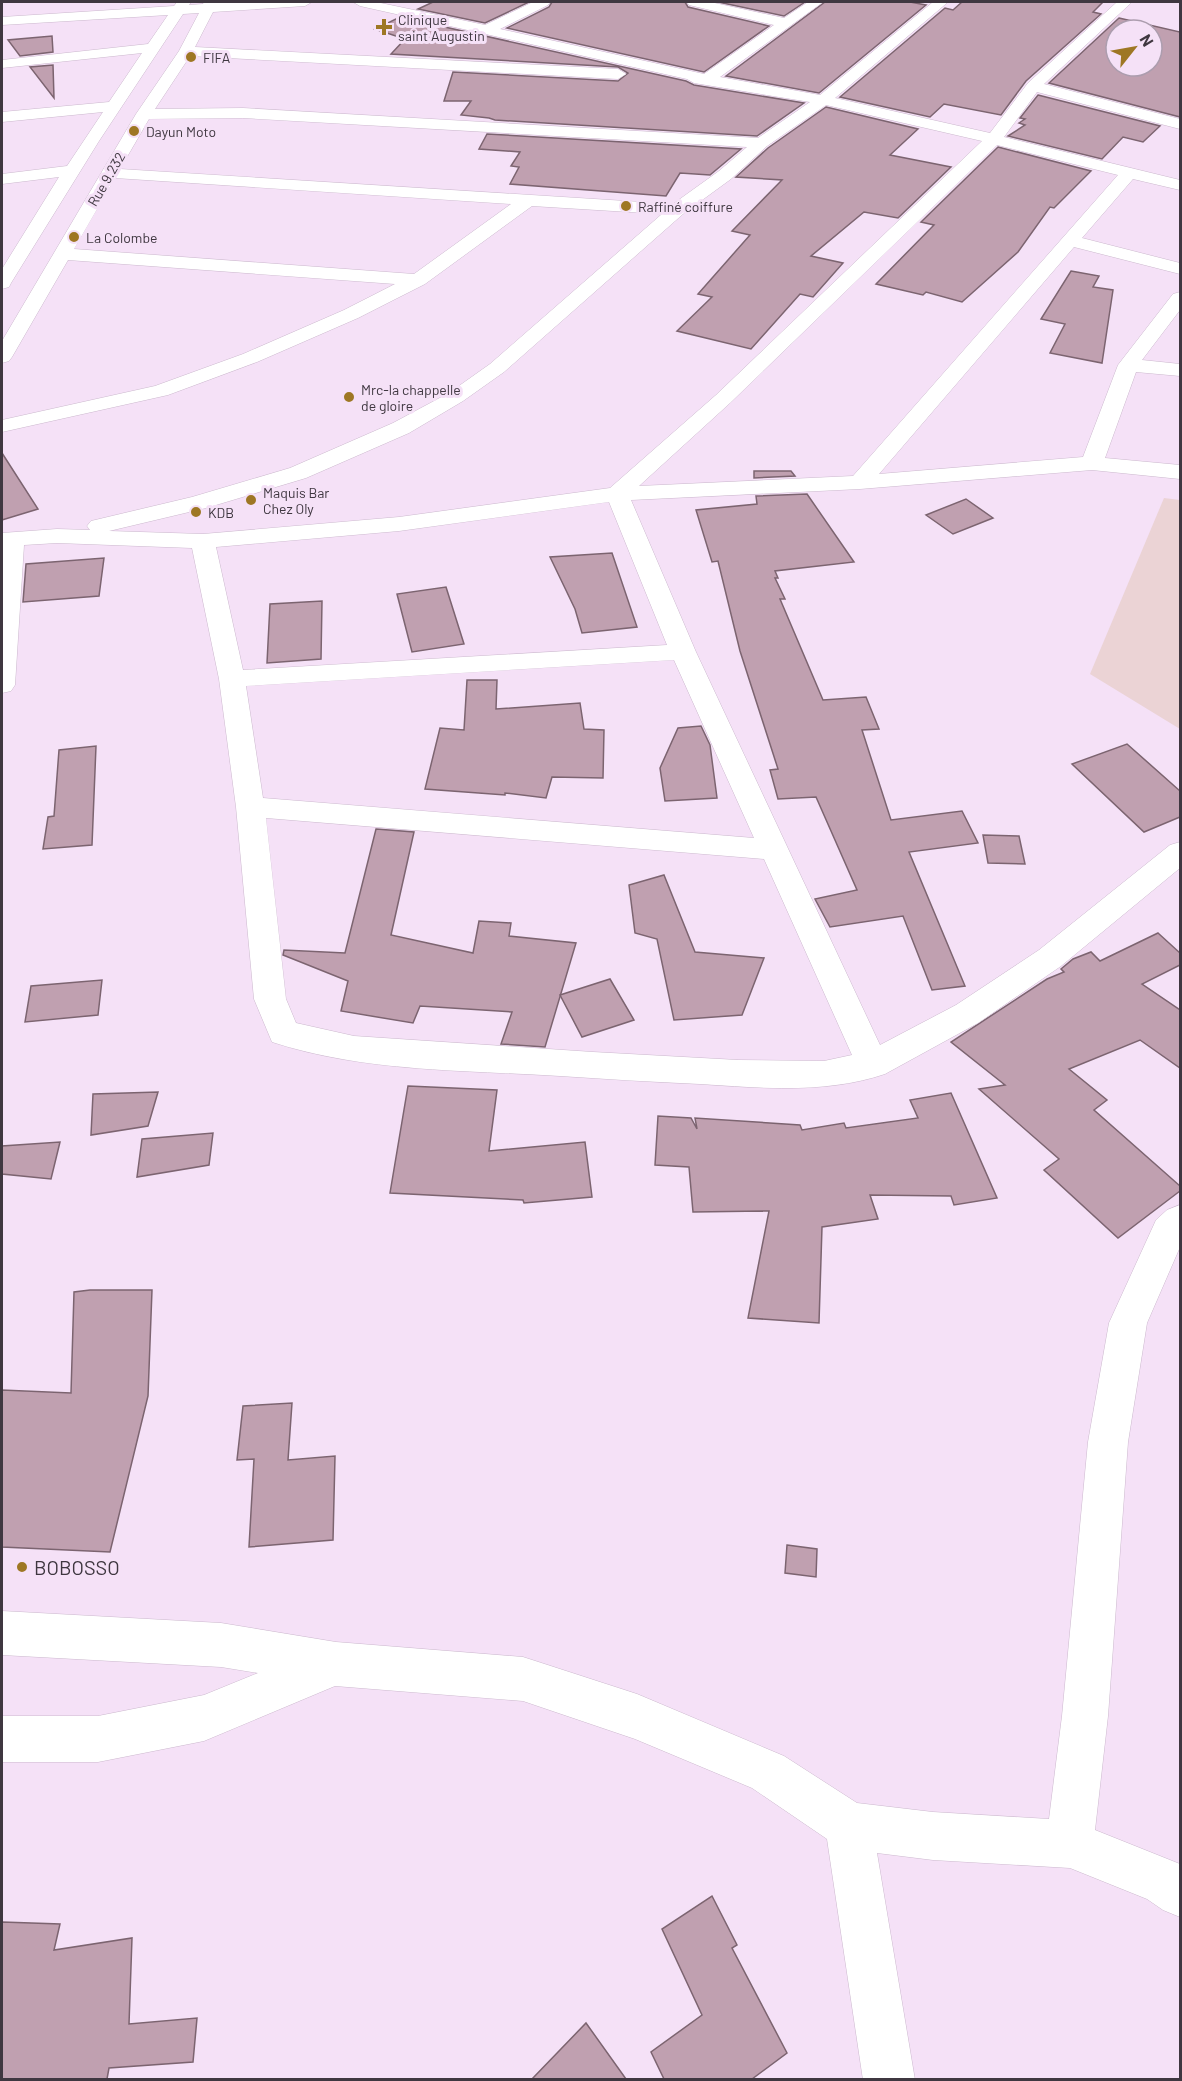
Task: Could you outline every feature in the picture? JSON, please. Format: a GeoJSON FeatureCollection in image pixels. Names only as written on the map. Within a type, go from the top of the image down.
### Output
{"type":"FeatureCollection","features":[{"type":"Feature","properties":{"kind":"street"},"geometry":{"type":"LineString","coordinates":[[7,21],[181,6],[305,2]]}},
{"type":"Feature","properties":{"kind":"street"},"geometry":{"type":"LineString","coordinates":[[360,2],[707,79],[823,100],[1180,185]]}},
{"type":"Feature","properties":{"kind":"street"},"geometry":{"type":"LineString","coordinates":[[489,29],[543,2]]}},
{"type":"Feature","properties":{"kind":"street"},"geometry":{"type":"LineString","coordinates":[[694,2],[785,23]]}},
{"type":"Feature","properties":{"kind":"street"},"geometry":{"type":"LineString","coordinates":[[186,51],[707,79],[816,2]]}},
{"type":"Feature","properties":{"kind":"street"},"geometry":{"type":"LineString","coordinates":[[57,536],[198,503],[298,473],[401,428],[456,397],[497,368],[677,210],[725,175],[761,143],[823,100],[941,2]]}},
{"type":"Feature","properties":{"kind":"street"},"geometry":{"type":"LineString","coordinates":[[617,494],[723,399],[994,139],[1033,86],[1125,2]]}},
{"type":"Feature","properties":{"kind":"street","name":"Rue 9.232"},"geometry":{"type":"LineString","coordinates":[[2,357],[144,114],[186,51],[209,5]]}},
{"type":"Feature","properties":{"kind":"street","name":"Rue 9.232"},"geometry":{"type":"LineString","coordinates":[[2,283],[70,171],[96,137],[112,106],[181,6]]}},
{"type":"Feature","properties":{"kind":"street"},"geometry":{"type":"LineString","coordinates":[[7,21],[25,8]]}},
{"type":"Feature","properties":{"kind":"street"},"geometry":{"type":"LineString","coordinates":[[2,63],[152,48]]}},
{"type":"Feature","properties":{"kind":"street"},"geometry":{"type":"LineString","coordinates":[[1033,86],[1180,122]]}},
{"type":"Feature","properties":{"kind":"street"},"geometry":{"type":"LineString","coordinates":[[2,117],[112,106]]}},
{"type":"Feature","properties":{"kind":"street"},"geometry":{"type":"LineString","coordinates":[[144,114],[243,114],[761,143]]}},
{"type":"Feature","properties":{"kind":"street"},"geometry":{"type":"LineString","coordinates":[[2,179],[70,171]]}},
{"type":"Feature","properties":{"kind":"street"},"geometry":{"type":"LineString","coordinates":[[109,173],[677,210]]}},
{"type":"Feature","properties":{"kind":"street"},"geometry":{"type":"LineString","coordinates":[[860,482],[1129,173]]}},
{"type":"Feature","properties":{"kind":"street"},"geometry":{"type":"LineString","coordinates":[[2,426],[161,391],[209,375],[351,314],[418,280],[527,201]]}},
{"type":"Feature","properties":{"kind":"street"},"geometry":{"type":"LineString","coordinates":[[1069,240],[1180,269]]}},
{"type":"Feature","properties":{"kind":"street"},"geometry":{"type":"LineString","coordinates":[[62,254],[418,280]]}},
{"type":"Feature","properties":{"kind":"street"},"geometry":{"type":"LineString","coordinates":[[1092,463],[1128,365],[1180,298]]}},
{"type":"Feature","properties":{"kind":"street"},"geometry":{"type":"LineString","coordinates":[[1128,365],[1180,370]]}},
{"type":"Feature","properties":{"kind":"street"},"geometry":{"type":"LineString","coordinates":[[2,684],[7,540],[57,536],[203,541],[399,524],[617,494],[860,482],[1092,463],[1180,472]]}},
{"type":"Feature","properties":{"kind":"street"},"geometry":{"type":"LineString","coordinates":[[617,494],[683,652],[873,1065]]}},
{"type":"Feature","properties":{"kind":"street"},"geometry":{"type":"LineString","coordinates":[[203,541],[232,679],[250,807],[270,999],[284,1032],[354,1050],[593,1065],[738,1073],[824,1074],[873,1065],[967,1014],[1050,958],[1180,852]]}},
{"type":"Feature","properties":{"kind":"street"},"geometry":{"type":"LineString","coordinates":[[232,679],[683,652]]}},
{"type":"Feature","properties":{"kind":"street"},"geometry":{"type":"LineString","coordinates":[[250,807],[775,850]]}},
{"type":"Feature","properties":{"kind":"street"},"geometry":{"type":"LineString","coordinates":[[1070,1844],[1085,1716],[1108,1442],[1128,1323],[1169,1231],[1180,1221]]}},
{"type":"Feature","properties":{"kind":"street"},"geometry":{"type":"LineString","coordinates":[[2,1633],[221,1645],[336,1664],[523,1679],[637,1717],[768,1772],[849,1826],[933,1836],[1070,1844],[1163,1881],[1180,1893]]}},
{"type":"Feature","properties":{"kind":"street"},"geometry":{"type":"LineString","coordinates":[[2,1739],[98,1738],[204,1718],[336,1664]]}},
{"type":"Feature","properties":{"kind":"street"},"geometry":{"type":"LineString","coordinates":[[849,1826],[889,2079]]}},
{"type":"Feature","properties":{"kind":"shaded area"},"geometry":{"type":"Polygon","coordinates":[[[1164,498],[1180,500],[1180,729],[1090,674],[1164,498]]]}},
{"type":"Feature","properties":{"kind":"building"},"geometry":{"type":"Polygon","coordinates":[[[433,2],[529,2],[485,23],[418,9],[433,2]]]}},
{"type":"Feature","properties":{"kind":"building"},"geometry":{"type":"Polygon","coordinates":[[[552,2],[685,2],[688,7],[769,26],[704,72],[507,28],[549,7],[552,2]]]}},
{"type":"Feature","properties":{"kind":"building"},"geometry":{"type":"Polygon","coordinates":[[[718,2],[805,2],[784,16],[718,2]]]}},
{"type":"Feature","properties":{"kind":"building"},"geometry":{"type":"Polygon","coordinates":[[[825,2],[910,2],[926,5],[819,93],[726,76],[825,2]]]}},
{"type":"Feature","properties":{"kind":"building"},"geometry":{"type":"Polygon","coordinates":[[[962,2],[1103,2],[1093,12],[1101,14],[1026,81],[1001,115],[944,104],[930,117],[840,97],[945,8],[953,10],[962,2]]]}},
{"type":"Feature","properties":{"kind":"building"},"geometry":{"type":"Polygon","coordinates":[[[400,17],[686,81],[694,85],[804,103],[757,136],[495,120],[461,115],[471,101],[444,101],[453,72],[618,81],[628,73],[618,67],[391,54],[405,39],[375,29],[400,17]]]}},
{"type":"Feature","properties":{"kind":"building"},"geometry":{"type":"Polygon","coordinates":[[[1164,28],[1180,32],[1180,117],[1049,83],[1104,32],[1104,78],[1164,78],[1164,28]]]}},
{"type":"Feature","properties":{"kind":"building"},"geometry":{"type":"Polygon","coordinates":[[[52,36],[53,52],[20,56],[8,40],[52,36]]]}},
{"type":"Feature","properties":{"kind":"building"},"geometry":{"type":"Polygon","coordinates":[[[53,65],[54,98],[30,67],[53,65]]]}},
{"type":"Feature","properties":{"kind":"building"},"geometry":{"type":"Polygon","coordinates":[[[1038,95],[1160,126],[1143,142],[1123,137],[1102,159],[1008,136],[1025,125],[1019,123],[1025,119],[1020,118],[1038,95]]]}},
{"type":"Feature","properties":{"kind":"building"},"geometry":{"type":"Polygon","coordinates":[[[826,107],[918,129],[890,155],[951,167],[898,218],[864,212],[811,256],[843,263],[813,297],[800,294],[751,349],[677,331],[712,297],[698,294],[750,235],[732,231],[782,180],[736,177],[768,148],[826,107]]]}},
{"type":"Feature","properties":{"kind":"building"},"geometry":{"type":"Polygon","coordinates":[[[487,134],[741,149],[710,175],[680,173],[666,196],[510,184],[519,167],[511,166],[520,152],[479,149],[487,134]]]}},
{"type":"Feature","properties":{"kind":"building"},"geometry":{"type":"Polygon","coordinates":[[[998,147],[1091,171],[1054,208],[1050,207],[1018,252],[962,302],[926,292],[923,295],[876,284],[934,225],[921,222],[998,147]]]}},
{"type":"Feature","properties":{"kind":"building"},"geometry":{"type":"Polygon","coordinates":[[[1071,271],[1099,276],[1093,287],[1113,290],[1102,363],[1050,353],[1065,324],[1041,319],[1071,271]]]}},
{"type":"Feature","properties":{"kind":"building"},"geometry":{"type":"Polygon","coordinates":[[[2,453],[38,509],[2,520],[2,453]]]}},
{"type":"Feature","properties":{"kind":"building"},"geometry":{"type":"Polygon","coordinates":[[[754,471],[791,471],[795,476],[754,478],[754,471]]]}},
{"type":"Feature","properties":{"kind":"building"},"geometry":{"type":"Polygon","coordinates":[[[807,494],[854,562],[775,571],[778,578],[775,578],[785,599],[780,599],[823,700],[866,697],[879,729],[862,730],[891,820],[962,811],[978,843],[909,852],[965,986],[932,990],[903,916],[830,927],[815,899],[857,890],[816,797],[778,799],[770,770],[778,769],[740,651],[718,561],[712,562],[696,510],[757,504],[756,496],[807,494]]]}},
{"type":"Feature","properties":{"kind":"building"},"geometry":{"type":"Polygon","coordinates":[[[966,499],[993,518],[953,534],[926,515],[966,499]]]}},
{"type":"Feature","properties":{"kind":"building"},"geometry":{"type":"Polygon","coordinates":[[[612,553],[637,627],[582,633],[575,609],[550,557],[612,553]]]}},
{"type":"Feature","properties":{"kind":"building"},"geometry":{"type":"Polygon","coordinates":[[[104,558],[99,596],[23,602],[26,564],[104,558]]]}},
{"type":"Feature","properties":{"kind":"building"},"geometry":{"type":"Polygon","coordinates":[[[446,587],[464,644],[412,652],[397,594],[446,587]]]}},
{"type":"Feature","properties":{"kind":"building"},"geometry":{"type":"Polygon","coordinates":[[[322,601],[321,659],[267,663],[270,604],[322,601]]]}},
{"type":"Feature","properties":{"kind":"building"},"geometry":{"type":"Polygon","coordinates":[[[467,680],[497,680],[496,709],[580,703],[584,729],[604,730],[603,778],[552,777],[546,798],[505,793],[505,795],[425,789],[440,728],[464,730],[467,680]]]}},
{"type":"Feature","properties":{"kind":"building"},"geometry":{"type":"Polygon","coordinates":[[[701,726],[710,745],[717,798],[665,801],[660,768],[678,728],[701,726]]]}},
{"type":"Feature","properties":{"kind":"building"},"geometry":{"type":"Polygon","coordinates":[[[1127,744],[1180,791],[1180,817],[1144,832],[1072,764],[1127,744]]]}},
{"type":"Feature","properties":{"kind":"building"},"geometry":{"type":"Polygon","coordinates":[[[96,746],[92,845],[43,849],[48,817],[54,816],[59,750],[96,746]]]}},
{"type":"Feature","properties":{"kind":"building"},"geometry":{"type":"Polygon","coordinates":[[[376,829],[414,832],[391,935],[473,953],[479,921],[511,923],[509,936],[576,943],[545,1047],[501,1044],[512,1012],[420,1006],[413,1023],[341,1011],[348,981],[283,955],[284,950],[345,953],[376,829]]]}},
{"type":"Feature","properties":{"kind":"building"},"geometry":{"type":"Polygon","coordinates":[[[983,835],[1019,836],[1025,864],[988,863],[983,835]]]}},
{"type":"Feature","properties":{"kind":"building"},"geometry":{"type":"Polygon","coordinates":[[[664,875],[695,952],[764,958],[742,1015],[674,1020],[657,939],[635,933],[629,885],[664,875]]]}},
{"type":"Feature","properties":{"kind":"building"},"geometry":{"type":"Polygon","coordinates":[[[1158,933],[1180,953],[1180,965],[1142,984],[1180,1010],[1180,1068],[1140,1040],[1069,1069],[1107,1100],[1094,1110],[1180,1186],[1180,1191],[1118,1238],[1044,1170],[1059,1159],[979,1089],[1005,1085],[951,1042],[1047,979],[1064,972],[1061,969],[1073,959],[1091,952],[1100,961],[1158,933]]]}},
{"type":"Feature","properties":{"kind":"building"},"geometry":{"type":"Polygon","coordinates":[[[610,979],[634,1020],[582,1037],[560,995],[610,979]]]}},
{"type":"Feature","properties":{"kind":"building"},"geometry":{"type":"Polygon","coordinates":[[[102,980],[98,1015],[25,1022],[31,986],[102,980]]]}},
{"type":"Feature","properties":{"kind":"building"},"geometry":{"type":"Polygon","coordinates":[[[408,1086],[497,1090],[489,1151],[585,1142],[592,1197],[524,1203],[523,1200],[390,1193],[408,1086]]]}},
{"type":"Feature","properties":{"kind":"building"},"geometry":{"type":"Polygon","coordinates":[[[158,1092],[148,1126],[91,1135],[93,1094],[158,1092]]]}},
{"type":"Feature","properties":{"kind":"building"},"geometry":{"type":"Polygon","coordinates":[[[951,1093],[997,1198],[954,1205],[951,1196],[870,1195],[878,1219],[822,1227],[819,1323],[748,1318],[769,1211],[693,1212],[689,1167],[655,1165],[658,1116],[691,1118],[697,1129],[695,1118],[800,1125],[802,1130],[844,1123],[846,1128],[918,1118],[910,1100],[951,1093]]]}},
{"type":"Feature","properties":{"kind":"building"},"geometry":{"type":"Polygon","coordinates":[[[213,1133],[209,1165],[137,1177],[142,1139],[213,1133]]]}},
{"type":"Feature","properties":{"kind":"building"},"geometry":{"type":"Polygon","coordinates":[[[60,1142],[51,1179],[2,1174],[2,1146],[60,1142]]]}},
{"type":"Feature","properties":{"kind":"building"},"geometry":{"type":"Polygon","coordinates":[[[152,1290],[148,1396],[110,1552],[2,1547],[2,1390],[71,1393],[74,1292],[152,1290]]]}},
{"type":"Feature","properties":{"kind":"building"},"geometry":{"type":"Polygon","coordinates":[[[292,1403],[288,1460],[335,1456],[333,1540],[249,1547],[254,1459],[237,1460],[243,1406],[292,1403]]]}},
{"type":"Feature","properties":{"kind":"building"},"geometry":{"type":"Polygon","coordinates":[[[787,1545],[817,1549],[816,1577],[785,1573],[787,1545]]]}},
{"type":"Feature","properties":{"kind":"building"},"geometry":{"type":"Polygon","coordinates":[[[712,1896],[737,1945],[732,1948],[787,2053],[752,2079],[664,2079],[651,2052],[702,2015],[662,1929],[712,1896]]]}},
{"type":"Feature","properties":{"kind":"building"},"geometry":{"type":"Polygon","coordinates":[[[2,1922],[60,1924],[54,1950],[132,1938],[129,2024],[197,2018],[193,2062],[109,2068],[107,2079],[2,2079],[2,1922]]]}},
{"type":"Feature","properties":{"kind":"building"},"geometry":{"type":"Polygon","coordinates":[[[586,2023],[626,2079],[532,2079],[586,2023]]]}},
{"type":"Feature","properties":{"kind":"place","name":"Clinique saint Augustin"},"geometry":{"type":"Point","coordinates":[384,27]}},
{"type":"Feature","properties":{"kind":"place","name":"FIFA"},"geometry":{"type":"Point","coordinates":[191,57]}},
{"type":"Feature","properties":{"kind":"place","name":"Dayun Moto"},"geometry":{"type":"Point","coordinates":[134,131]}},
{"type":"Feature","properties":{"kind":"place","name":"Raffiné coiffure"},"geometry":{"type":"Point","coordinates":[626,206]}},
{"type":"Feature","properties":{"kind":"place","name":"La Colombe"},"geometry":{"type":"Point","coordinates":[74,237]}},
{"type":"Feature","properties":{"kind":"place","name":"Mrc-la chappelle de gloire"},"geometry":{"type":"Point","coordinates":[349,397]}},
{"type":"Feature","properties":{"kind":"place","name":"Maquis Bar Chez Oly"},"geometry":{"type":"Point","coordinates":[251,500]}},
{"type":"Feature","properties":{"kind":"place","name":"KDB"},"geometry":{"type":"Point","coordinates":[196,512]}},
{"type":"Feature","properties":{"kind":"place","name":"BOBOSSO"},"geometry":{"type":"Point","coordinates":[22,1567]}}]}
